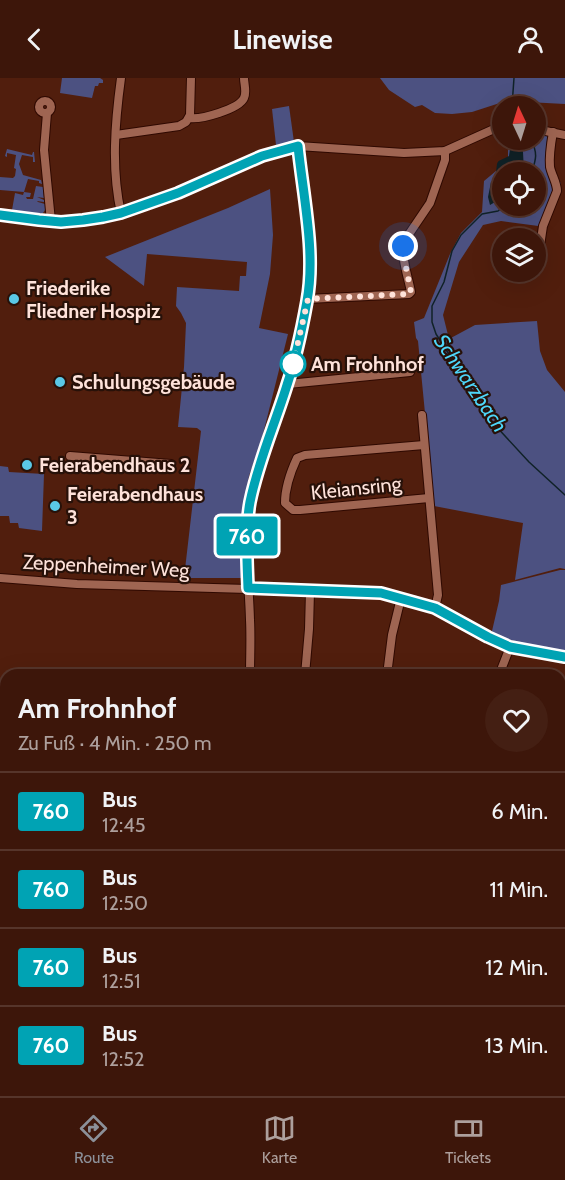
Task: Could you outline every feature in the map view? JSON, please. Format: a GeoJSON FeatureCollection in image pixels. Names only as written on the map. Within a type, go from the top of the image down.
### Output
{"type":"FeatureCollection","features":[{"type":"Feature","properties":{"kind":"street"},"geometry":{"type":"LineString","coordinates":[[121,78],[116,135],[117,191],[121,213]]}},
{"type":"Feature","properties":{"kind":"street"},"geometry":{"type":"LineString","coordinates":[[116,135],[179,126],[186,122],[189,118],[191,78]]}},
{"type":"Feature","properties":{"kind":"street"},"geometry":{"type":"LineString","coordinates":[[189,118],[204,117],[238,104],[245,95],[244,78]]}},
{"type":"Feature","properties":{"kind":"street"},"geometry":{"type":"LineString","coordinates":[[47,113],[44,150],[51,221]]}},
{"type":"Feature","properties":{"kind":"street"},"geometry":{"type":"LineString","coordinates":[[0,215],[51,221],[83,220],[121,213],[189,189],[262,156],[298,146],[404,153],[445,151],[492,130]]}},
{"type":"Feature","properties":{"kind":"street"},"geometry":{"type":"LineString","coordinates":[[546,131],[565,135]]}},
{"type":"Feature","properties":{"kind":"street"},"geometry":{"type":"LineString","coordinates":[[543,228],[557,191],[550,164],[553,132]]}},
{"type":"Feature","properties":{"kind":"street"},"geometry":{"type":"LineString","coordinates":[[250,669],[247,544],[249,504],[288,384],[308,299],[309,243],[298,146]]}},
{"type":"Feature","properties":{"kind":"street"},"geometry":{"type":"LineString","coordinates":[[308,299],[409,294],[411,292],[403,246],[430,203],[445,160],[445,151]]}},
{"type":"Feature","properties":{"kind":"street"},"geometry":{"type":"LineString","coordinates":[[288,384],[410,372]]}},
{"type":"Feature","properties":{"kind":"street"},"geometry":{"type":"LineString","coordinates":[[422,415],[438,596],[435,608]]}},
{"type":"Feature","properties":{"kind":"street","name":"Kleiansring"},"geometry":{"type":"LineString","coordinates":[[424,445],[305,455],[297,458],[285,503],[293,510],[300,510],[429,498]]}},
{"type":"Feature","properties":{"kind":"street"},"geometry":{"type":"LineString","coordinates":[[70,456],[171,464]]}},
{"type":"Feature","properties":{"kind":"street","name":"Zeppenheimer Weg"},"geometry":{"type":"LineString","coordinates":[[0,578],[77,584],[372,592],[435,608],[510,647],[565,657]]}},
{"type":"Feature","properties":{"kind":"street"},"geometry":{"type":"LineString","coordinates":[[306,669],[310,591]]}},
{"type":"Feature","properties":{"kind":"street"},"geometry":{"type":"LineString","coordinates":[[388,669],[392,635],[401,598]]}},
{"type":"Feature","properties":{"kind":"street"},"geometry":{"type":"LineString","coordinates":[[501,669],[510,647]]}},
{"type":"Feature","properties":{"kind":"shaded area"},"geometry":{"type":"Polygon","coordinates":[[[62,78],[100,78],[103,83],[95,86],[92,98],[60,93],[62,78]]]}},
{"type":"Feature","properties":{"kind":"shaded area"},"geometry":{"type":"Polygon","coordinates":[[[380,78],[565,78],[565,104],[546,103],[546,96],[492,96],[492,106],[472,112],[435,113],[422,105],[415,107],[389,90],[380,78]]]}},
{"type":"Feature","properties":{"kind":"shaded area"},"geometry":{"type":"Polygon","coordinates":[[[289,106],[294,142],[276,145],[272,109],[289,106]]]}},
{"type":"Feature","properties":{"kind":"shaded area"},"geometry":{"type":"Polygon","coordinates":[[[546,133],[556,135],[553,166],[561,184],[546,227],[501,221],[483,225],[459,262],[443,315],[449,339],[475,325],[537,321],[540,351],[547,370],[565,392],[565,569],[560,568],[515,580],[523,523],[434,506],[418,341],[414,322],[424,318],[461,233],[482,212],[484,181],[492,174],[492,216],[546,216],[546,162],[508,161],[508,150],[546,150],[546,133]]]}},
{"type":"Feature","properties":{"kind":"shaded area"},"geometry":{"type":"Polygon","coordinates":[[[7,149],[32,155],[34,152],[35,162],[33,162],[33,157],[22,155],[19,164],[23,175],[41,180],[42,184],[39,181],[28,179],[24,192],[0,190],[0,177],[13,178],[15,176],[16,155],[7,153],[7,157],[5,156],[7,149]]]}},
{"type":"Feature","properties":{"kind":"shaded area"},"geometry":{"type":"Polygon","coordinates":[[[510,150],[522,150],[524,162],[498,162],[509,156],[510,150]]]}},
{"type":"Feature","properties":{"kind":"shaded area"},"geometry":{"type":"Polygon","coordinates":[[[491,182],[492,204],[490,205],[488,197],[491,182]]]}},
{"type":"Feature","properties":{"kind":"shaded area"},"geometry":{"type":"Polygon","coordinates":[[[36,186],[43,187],[44,198],[37,197],[44,202],[37,201],[45,204],[43,213],[12,210],[15,193],[23,195],[24,192],[31,193],[30,197],[26,197],[33,199],[36,186]]]}},
{"type":"Feature","properties":{"kind":"shaded area"},"geometry":{"type":"Polygon","coordinates":[[[270,189],[273,235],[270,274],[259,328],[288,334],[262,438],[249,476],[241,544],[241,578],[184,578],[201,431],[197,428],[178,427],[186,323],[176,306],[177,287],[239,291],[240,276],[246,276],[247,262],[147,254],[144,286],[105,257],[270,189]]]}},
{"type":"Feature","properties":{"kind":"shaded area"},"geometry":{"type":"Polygon","coordinates":[[[0,466],[8,467],[9,472],[44,474],[42,531],[19,528],[18,523],[10,523],[9,516],[0,516],[0,466]]]}},
{"type":"Feature","properties":{"kind":"shaded area"},"geometry":{"type":"Polygon","coordinates":[[[565,570],[565,651],[520,643],[493,634],[501,585],[565,570]]]}},
{"type":"Feature","properties":{"kind":"waterway","name":"Schwarzbach"},"geometry":{"type":"LineString","coordinates":[[513,96],[514,78]]}},
{"type":"Feature","properties":{"kind":"waterway","name":"Schwarzbach"},"geometry":{"type":"LineString","coordinates":[[535,150],[535,162]]}},
{"type":"Feature","properties":{"kind":"waterway","name":"Schwarzbach"},"geometry":{"type":"LineString","coordinates":[[492,212],[482,214],[461,235],[452,251],[444,282],[432,306],[432,322],[436,334],[493,423],[529,462],[565,495]]}},
{"type":"Feature","properties":{"kind":"bus line","name":"760"},"geometry":{"type":"LineString","coordinates":[[0,215],[61,222],[121,213],[201,184],[262,156],[298,146],[309,243],[308,299],[288,384],[249,504],[248,588],[381,593],[435,608],[510,647],[565,657]]}},
{"type":"Feature","properties":{"kind":"place","name":"Friederike Fliedner Hospiz"},"geometry":{"type":"Point","coordinates":[14,299]}},
{"type":"Feature","properties":{"kind":"place","name":"Am Frohnhof"},"geometry":{"type":"Point","coordinates":[293,364]}},
{"type":"Feature","properties":{"kind":"place","name":"Schulungsgebäude"},"geometry":{"type":"Point","coordinates":[60,382]}},
{"type":"Feature","properties":{"kind":"place","name":"Feierabendhaus 2"},"geometry":{"type":"Point","coordinates":[27,465]}},
{"type":"Feature","properties":{"kind":"place","name":"Feierabendhaus 3"},"geometry":{"type":"Point","coordinates":[55,506]}},
{"type":"Feature","properties":{"kind":"route"},"geometry":{"type":"LineString","coordinates":[[293,364],[308,299],[409,294],[411,292],[403,246]]}}]}
